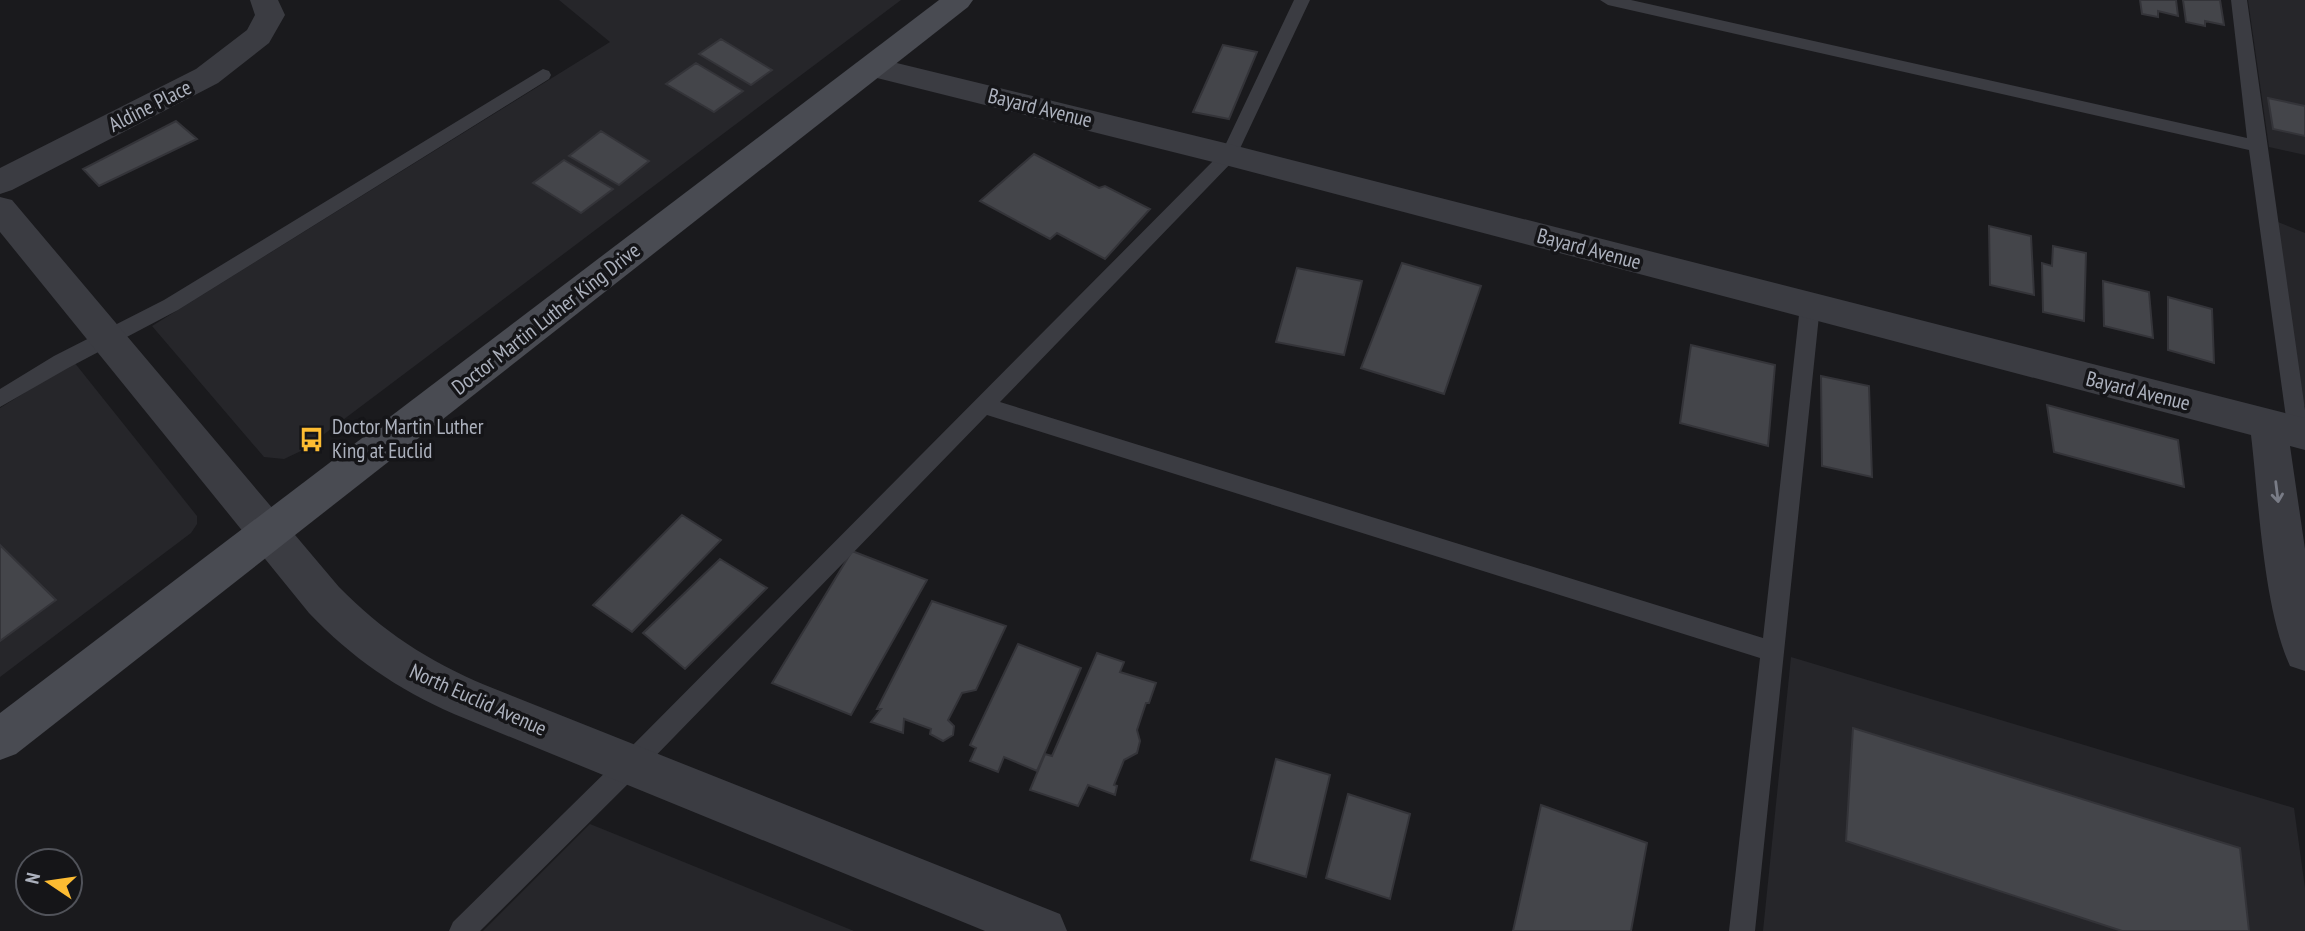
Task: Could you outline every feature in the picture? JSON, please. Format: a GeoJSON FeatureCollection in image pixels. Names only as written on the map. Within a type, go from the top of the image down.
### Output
{"type":"FeatureCollection","features":[{"type":"Feature","properties":{"kind":"main road","name":"Doctor Martin Luther King Drive"},"geometry":{"type":"LineString","coordinates":[[0,738],[269,534],[958,0]]}},
{"type":"Feature","properties":{"kind":"street","name":"Aldine Place"},"geometry":{"type":"LineString","coordinates":[[0,183],[207,76],[257,36],[270,15],[265,0]]}},
{"type":"Feature","properties":{"kind":"street","name":"Bayard Avenue"},"geometry":{"type":"LineString","coordinates":[[872,67],[1229,155],[2291,430]]}},
{"type":"Feature","properties":{"kind":"street","name":"North Euclid Avenue"},"geometry":{"type":"LineString","coordinates":[[0,209],[324,600],[356,632],[393,662],[452,692],[1043,931]]}},
{"type":"Feature","properties":{"kind":"street"},"geometry":{"type":"LineString","coordinates":[[2291,430],[2290,586],[2305,652]]}},
{"type":"Feature","properties":{"kind":"lane"},"geometry":{"type":"LineString","coordinates":[[462,931],[630,765],[1229,155],[1302,0]]}},
{"type":"Feature","properties":{"kind":"lane"},"geometry":{"type":"LineString","coordinates":[[1608,0],[2257,146]]}},
{"type":"Feature","properties":{"kind":"lane"},"geometry":{"type":"LineString","coordinates":[[2239,0],[2291,430]]}},
{"type":"Feature","properties":{"kind":"lane"},"geometry":{"type":"LineString","coordinates":[[0,400],[61,362],[172,305],[543,75]]}},
{"type":"Feature","properties":{"kind":"lane"},"geometry":{"type":"LineString","coordinates":[[1742,931],[1810,306]]}},
{"type":"Feature","properties":{"kind":"lane"},"geometry":{"type":"LineString","coordinates":[[983,405],[1772,652]]}},
{"type":"Feature","properties":{"kind":"shaded area"},"geometry":{"type":"Polygon","coordinates":[[[559,0],[901,0],[303,450],[284,459],[264,457],[152,326],[610,42],[559,0]]]}},
{"type":"Feature","properties":{"kind":"shaded area"},"geometry":{"type":"Polygon","coordinates":[[[2248,0],[2305,0],[2305,155],[2269,147],[2248,0]]]}},
{"type":"Feature","properties":{"kind":"shaded area"},"geometry":{"type":"Polygon","coordinates":[[[2273,220],[2305,233],[2305,406],[2301,405],[2273,220]]]}},
{"type":"Feature","properties":{"kind":"shaded area"},"geometry":{"type":"Polygon","coordinates":[[[74,362],[197,516],[197,524],[191,533],[0,677],[0,408],[74,362]]]}},
{"type":"Feature","properties":{"kind":"shaded area"},"geometry":{"type":"Polygon","coordinates":[[[1791,657],[2294,808],[2305,888],[2305,931],[1763,931],[1791,657]]]}},
{"type":"Feature","properties":{"kind":"shaded area"},"geometry":{"type":"Polygon","coordinates":[[[590,824],[854,931],[483,931],[590,824]]]}},
{"type":"Feature","properties":{"kind":"building"},"geometry":{"type":"Polygon","coordinates":[[[2140,0],[2176,0],[2178,16],[2158,11],[2158,17],[2142,14],[2140,0]]]}},
{"type":"Feature","properties":{"kind":"building"},"geometry":{"type":"Polygon","coordinates":[[[2183,0],[2220,0],[2224,25],[2205,21],[2205,26],[2186,22],[2183,0]]]}},
{"type":"Feature","properties":{"kind":"building"},"geometry":{"type":"Polygon","coordinates":[[[721,39],[772,70],[751,85],[699,54],[721,39]]]}},
{"type":"Feature","properties":{"kind":"building"},"geometry":{"type":"Polygon","coordinates":[[[1223,45],[1257,52],[1229,119],[1193,112],[1223,45]]]}},
{"type":"Feature","properties":{"kind":"building"},"geometry":{"type":"Polygon","coordinates":[[[696,63],[743,91],[714,112],[666,84],[696,63]]]}},
{"type":"Feature","properties":{"kind":"building"},"geometry":{"type":"Polygon","coordinates":[[[2268,98],[2305,106],[2305,136],[2273,129],[2268,98]]]}},
{"type":"Feature","properties":{"kind":"building"},"geometry":{"type":"Polygon","coordinates":[[[176,121],[197,139],[99,186],[83,169],[176,121]]]}},
{"type":"Feature","properties":{"kind":"building"},"geometry":{"type":"Polygon","coordinates":[[[601,131],[649,161],[619,185],[569,156],[601,131]]]}},
{"type":"Feature","properties":{"kind":"building"},"geometry":{"type":"Polygon","coordinates":[[[1034,154],[1099,188],[1105,186],[1150,209],[1105,259],[1057,233],[1050,239],[980,201],[1034,154]]]}},
{"type":"Feature","properties":{"kind":"building"},"geometry":{"type":"Polygon","coordinates":[[[564,160],[613,189],[581,213],[533,183],[564,160]]]}},
{"type":"Feature","properties":{"kind":"building"},"geometry":{"type":"Polygon","coordinates":[[[1989,226],[2031,236],[2034,295],[1990,285],[1989,226]]]}},
{"type":"Feature","properties":{"kind":"building"},"geometry":{"type":"Polygon","coordinates":[[[2053,246],[2086,253],[2084,321],[2043,312],[2042,263],[2052,266],[2053,246]]]}},
{"type":"Feature","properties":{"kind":"building"},"geometry":{"type":"Polygon","coordinates":[[[1402,263],[1481,286],[1444,394],[1361,368],[1402,263]]]}},
{"type":"Feature","properties":{"kind":"building"},"geometry":{"type":"Polygon","coordinates":[[[1297,268],[1362,281],[1344,355],[1276,342],[1297,268]]]}},
{"type":"Feature","properties":{"kind":"building"},"geometry":{"type":"Polygon","coordinates":[[[2103,281],[2149,292],[2153,338],[2104,326],[2103,281]]]}},
{"type":"Feature","properties":{"kind":"building"},"geometry":{"type":"Polygon","coordinates":[[[2168,297],[2212,309],[2214,363],[2168,350],[2168,297]]]}},
{"type":"Feature","properties":{"kind":"building"},"geometry":{"type":"Polygon","coordinates":[[[1691,345],[1775,365],[1768,446],[1680,423],[1691,345]]]}},
{"type":"Feature","properties":{"kind":"building"},"geometry":{"type":"Polygon","coordinates":[[[1821,376],[1869,386],[1872,477],[1822,466],[1821,376]]]}},
{"type":"Feature","properties":{"kind":"building"},"geometry":{"type":"Polygon","coordinates":[[[2047,405],[2178,440],[2184,487],[2054,452],[2047,405]]]}},
{"type":"Feature","properties":{"kind":"building"},"geometry":{"type":"Polygon","coordinates":[[[682,515],[721,540],[632,632],[593,605],[682,515]]]}},
{"type":"Feature","properties":{"kind":"building"},"geometry":{"type":"Polygon","coordinates":[[[0,545],[56,600],[0,641],[0,545]]]}},
{"type":"Feature","properties":{"kind":"building"},"geometry":{"type":"Polygon","coordinates":[[[852,551],[927,580],[851,715],[772,683],[852,551]]]}},
{"type":"Feature","properties":{"kind":"building"},"geometry":{"type":"Polygon","coordinates":[[[720,559],[767,588],[685,669],[643,633],[720,559]]]}},
{"type":"Feature","properties":{"kind":"building"},"geometry":{"type":"Polygon","coordinates":[[[932,601],[1006,626],[976,690],[962,693],[948,720],[954,726],[953,735],[943,741],[930,734],[931,729],[904,719],[903,733],[871,722],[881,709],[877,709],[932,601]]]}},
{"type":"Feature","properties":{"kind":"building"},"geometry":{"type":"Polygon","coordinates":[[[1018,644],[1081,668],[1037,771],[1004,757],[998,772],[970,761],[976,748],[970,745],[1018,644]]]}},
{"type":"Feature","properties":{"kind":"building"},"geometry":{"type":"Polygon","coordinates":[[[1097,653],[1124,662],[1120,672],[1156,683],[1137,730],[1140,741],[1137,753],[1124,760],[1114,785],[1117,786],[1115,795],[1088,785],[1078,806],[1030,790],[1045,754],[1052,756],[1097,653]]]}},
{"type":"Feature","properties":{"kind":"building"},"geometry":{"type":"Polygon","coordinates":[[[1853,728],[2240,848],[2249,931],[2122,931],[1846,841],[1853,728]]]}},
{"type":"Feature","properties":{"kind":"building"},"geometry":{"type":"Polygon","coordinates":[[[1276,759],[1330,775],[1306,877],[1251,860],[1276,759]]]}},
{"type":"Feature","properties":{"kind":"building"},"geometry":{"type":"Polygon","coordinates":[[[1348,794],[1410,814],[1390,899],[1326,878],[1348,794]]]}},
{"type":"Feature","properties":{"kind":"building"},"geometry":{"type":"Polygon","coordinates":[[[1541,805],[1647,843],[1631,931],[1513,931],[1541,805]]]}},
{"type":"Feature","properties":{"kind":"place","name":"Doctor Martin Luther King at Euclid"},"geometry":{"type":"Point","coordinates":[312,439]}}]}
